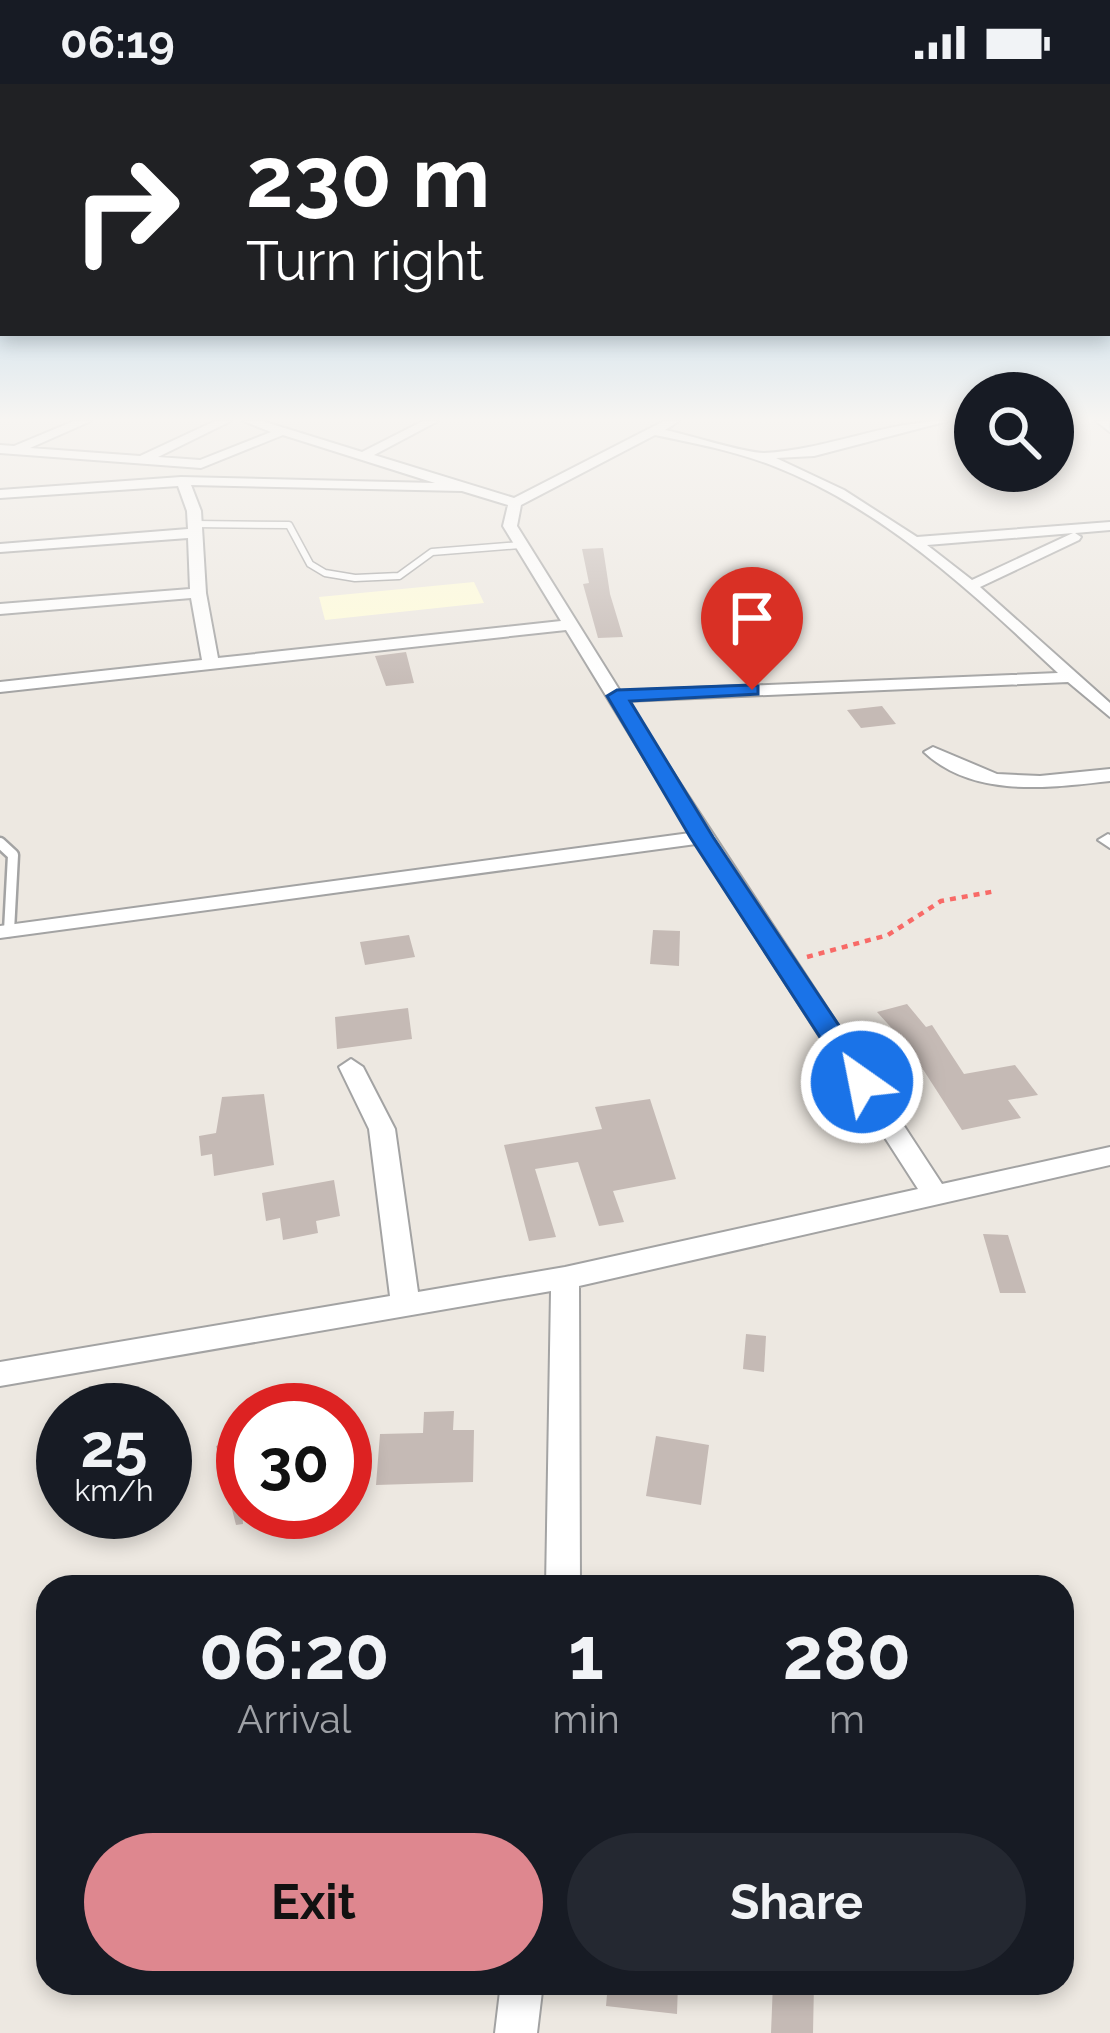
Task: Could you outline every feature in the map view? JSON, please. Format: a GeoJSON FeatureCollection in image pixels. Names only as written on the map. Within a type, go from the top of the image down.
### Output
{"type":"FeatureCollection","features":[{"type":"Feature","properties":{"kind":"street"},"geometry":{"type":"LineString","coordinates":[[192,512],[198,593],[211,662]]}},
{"type":"Feature","properties":{"kind":"street"},"geometry":{"type":"LineString","coordinates":[[513,512],[510,526],[567,626],[617,696],[702,837],[935,1195]]}},
{"type":"Feature","properties":{"kind":"street"},"geometry":{"type":"LineString","coordinates":[[866,512],[968,587],[1110,712]]}},
{"type":"Feature","properties":{"kind":"street"},"geometry":{"type":"LineString","coordinates":[[118,540],[119,522]]}},
{"type":"Feature","properties":{"kind":"street"},"geometry":{"type":"LineString","coordinates":[[911,542],[1110,526]]}},
{"type":"Feature","properties":{"kind":"street"},"geometry":{"type":"LineString","coordinates":[[968,587],[1092,528]]}},
{"type":"Feature","properties":{"kind":"street"},"geometry":{"type":"LineString","coordinates":[[0,548],[195,529]]}},
{"type":"Feature","properties":{"kind":"street"},"geometry":{"type":"LineString","coordinates":[[0,609],[198,593]]}},
{"type":"Feature","properties":{"kind":"street"},"geometry":{"type":"LineString","coordinates":[[0,687],[567,626]]}},
{"type":"Feature","properties":{"kind":"street"},"geometry":{"type":"LineString","coordinates":[[617,696],[1072,676]]}},
{"type":"Feature","properties":{"kind":"street"},"geometry":{"type":"LineString","coordinates":[[933,752],[973,776],[1004,783],[1110,775]]}},
{"type":"Feature","properties":{"kind":"street"},"geometry":{"type":"LineString","coordinates":[[4,931],[702,837]]}},
{"type":"Feature","properties":{"kind":"street"},"geometry":{"type":"LineString","coordinates":[[351,1066],[382,1129],[405,1305]]}},
{"type":"Feature","properties":{"kind":"street"},"geometry":{"type":"LineString","coordinates":[[0,1374],[565,1278],[1110,1156]]}},
{"type":"Feature","properties":{"kind":"street"},"geometry":{"type":"LineString","coordinates":[[562,1575],[565,1278]]}},
{"type":"Feature","properties":{"kind":"street"},"geometry":{"type":"LineString","coordinates":[[516,2033],[521,1995]]}},
{"type":"Feature","properties":{"kind":"lane"},"geometry":{"type":"LineString","coordinates":[[195,529],[289,525],[310,564],[326,573],[355,578],[399,577],[432,552],[520,544]]}},
{"type":"Feature","properties":{"kind":"lane"},"geometry":{"type":"LineString","coordinates":[[0,843],[13,854],[4,931]]}},
{"type":"Feature","properties":{"kind":"path"},"geometry":{"type":"LineString","coordinates":[[784,962],[888,935],[941,901],[996,891]]}},
{"type":"Feature","properties":{"kind":"shaded area"},"geometry":{"type":"Polygon","coordinates":[[[474,582],[484,603],[325,620],[319,597],[474,582]]]}},
{"type":"Feature","properties":{"kind":"building"},"geometry":{"type":"Polygon","coordinates":[[[603,548],[623,637],[598,638],[583,584],[589,583],[582,549],[603,548]]]}},
{"type":"Feature","properties":{"kind":"building"},"geometry":{"type":"Polygon","coordinates":[[[406,652],[414,683],[386,686],[375,656],[406,652]]]}},
{"type":"Feature","properties":{"kind":"building"},"geometry":{"type":"Polygon","coordinates":[[[882,706],[896,724],[861,728],[847,710],[882,706]]]}},
{"type":"Feature","properties":{"kind":"building"},"geometry":{"type":"Polygon","coordinates":[[[653,930],[680,931],[679,966],[650,964],[653,930]]]}},
{"type":"Feature","properties":{"kind":"building"},"geometry":{"type":"Polygon","coordinates":[[[409,935],[415,957],[365,965],[360,942],[409,935]]]}},
{"type":"Feature","properties":{"kind":"building"},"geometry":{"type":"Polygon","coordinates":[[[907,1004],[926,1027],[932,1025],[964,1074],[1015,1065],[1038,1095],[1008,1100],[1021,1118],[962,1130],[908,1046],[877,1012],[907,1004]]]}},
{"type":"Feature","properties":{"kind":"building"},"geometry":{"type":"Polygon","coordinates":[[[408,1008],[412,1039],[337,1049],[335,1017],[408,1008]]]}},
{"type":"Feature","properties":{"kind":"building"},"geometry":{"type":"Polygon","coordinates":[[[264,1094],[274,1165],[214,1176],[212,1154],[201,1156],[199,1136],[216,1133],[222,1097],[264,1094]]]}},
{"type":"Feature","properties":{"kind":"building"},"geometry":{"type":"Polygon","coordinates":[[[650,1099],[676,1179],[613,1191],[624,1222],[599,1226],[578,1162],[535,1169],[556,1237],[529,1241],[504,1145],[602,1129],[595,1107],[650,1099]]]}},
{"type":"Feature","properties":{"kind":"building"},"geometry":{"type":"Polygon","coordinates":[[[334,1180],[340,1216],[316,1221],[318,1233],[283,1240],[280,1218],[266,1221],[262,1193],[334,1180]]]}},
{"type":"Feature","properties":{"kind":"building"},"geometry":{"type":"Polygon","coordinates":[[[983,1234],[1008,1235],[1026,1293],[1000,1293],[983,1234]]]}},
{"type":"Feature","properties":{"kind":"building"},"geometry":{"type":"Polygon","coordinates":[[[746,1334],[766,1336],[764,1372],[743,1369],[746,1334]]]}},
{"type":"Feature","properties":{"kind":"building"},"geometry":{"type":"Polygon","coordinates":[[[454,1411],[453,1430],[474,1430],[473,1482],[376,1485],[380,1434],[423,1433],[424,1412],[454,1411]]]}},
{"type":"Feature","properties":{"kind":"building"},"geometry":{"type":"Polygon","coordinates":[[[656,1436],[709,1445],[701,1505],[646,1496],[656,1436]]]}},
{"type":"Feature","properties":{"kind":"building"},"geometry":{"type":"Polygon","coordinates":[[[607,1995],[678,1995],[677,2014],[606,2006],[607,1995]]]}},
{"type":"Feature","properties":{"kind":"building"},"geometry":{"type":"Polygon","coordinates":[[[773,1995],[814,1995],[813,2033],[771,2033],[773,1995]]]}},
{"type":"Feature","properties":{"kind":"route"},"geometry":{"type":"LineString","coordinates":[[752,690],[617,696],[702,837],[862,1082]]}}]}
